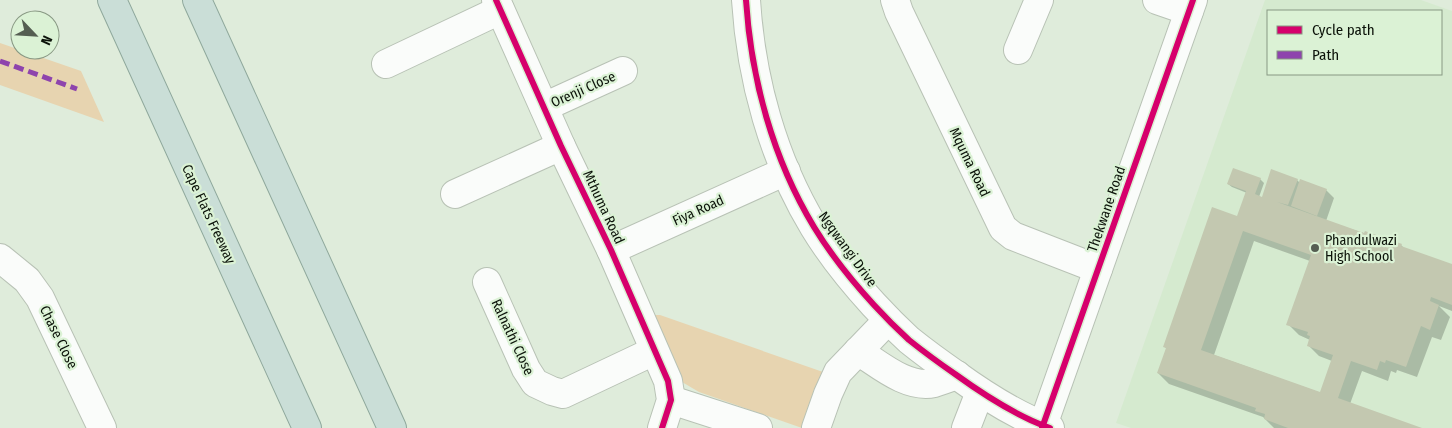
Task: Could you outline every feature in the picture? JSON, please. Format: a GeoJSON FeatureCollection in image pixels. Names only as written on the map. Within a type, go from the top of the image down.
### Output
{"type":"FeatureCollection","features":[{"type":"Feature","properties":{"kind":"highway","name":"Cape Flats Freeway"},"geometry":{"type":"LineString","coordinates":[[112,0],[307,428]]}},
{"type":"Feature","properties":{"kind":"highway"},"geometry":{"type":"LineString","coordinates":[[197,0],[392,428]]}},
{"type":"Feature","properties":{"kind":"street","name":"Ngqwangi Drive"},"geometry":{"type":"LineString","coordinates":[[746,0],[755,68],[774,141],[786,172],[814,227],[831,252],[856,285],[908,339],[980,392],[1045,427]]}},
{"type":"Feature","properties":{"kind":"street","name":"Mquma Road"},"geometry":{"type":"LineString","coordinates":[[895,0],[899,12],[1003,228],[1013,236],[1098,268]]}},
{"type":"Feature","properties":{"kind":"street"},"geometry":{"type":"LineString","coordinates":[[1018,50],[1039,0]]}},
{"type":"Feature","properties":{"kind":"street"},"geometry":{"type":"LineString","coordinates":[[1157,0],[1191,6]]}},
{"type":"Feature","properties":{"kind":"street","name":"Mthuma Road"},"geometry":{"type":"LineString","coordinates":[[386,64],[498,5],[561,146],[611,250],[668,381],[671,400]]}},
{"type":"Feature","properties":{"kind":"street","name":"Thekwane Road"},"geometry":{"type":"LineString","coordinates":[[1045,427],[1098,268],[1191,6]]}},
{"type":"Feature","properties":{"kind":"street","name":"Orenji Close"},"geometry":{"type":"LineString","coordinates":[[544,107],[623,71]]}},
{"type":"Feature","properties":{"kind":"street"},"geometry":{"type":"LineString","coordinates":[[455,194],[561,146]]}},
{"type":"Feature","properties":{"kind":"street","name":"Fiya Road"},"geometry":{"type":"LineString","coordinates":[[611,250],[786,172]]}},
{"type":"Feature","properties":{"kind":"street","name":"Chase Close"},"geometry":{"type":"LineString","coordinates":[[0,258],[27,280],[40,298],[102,428]]}},
{"type":"Feature","properties":{"kind":"street","name":"Ralnathi Close"},"geometry":{"type":"LineString","coordinates":[[487,282],[526,369],[535,382],[552,391],[563,394],[654,351]]}},
{"type":"Feature","properties":{"kind":"street"},"geometry":{"type":"LineString","coordinates":[[816,428],[838,372],[888,320]]}},
{"type":"Feature","properties":{"kind":"street"},"geometry":{"type":"LineString","coordinates":[[858,351],[888,370],[922,384],[933,383],[957,375]]}},
{"type":"Feature","properties":{"kind":"street"},"geometry":{"type":"LineString","coordinates":[[966,428],[980,392]]}},
{"type":"Feature","properties":{"kind":"street"},"geometry":{"type":"LineString","coordinates":[[662,428],[671,400],[758,428]]}},
{"type":"Feature","properties":{"kind":"shaded area","name":"Phandulwazi High School"},"geometry":{"type":"Polygon","coordinates":[[[1265,0],[1421,0],[1452,11],[1452,428],[1131,428],[1116,423],[1265,0]]]}},
{"type":"Feature","properties":{"kind":"shaded area"},"geometry":{"type":"Polygon","coordinates":[[[0,43],[10,46],[10,60],[49,60],[81,71],[104,122],[0,85],[0,43]]]}},
{"type":"Feature","properties":{"kind":"shaded area"},"geometry":{"type":"Polygon","coordinates":[[[652,315],[660,315],[823,372],[802,428],[699,392],[682,382],[652,315]]]}},
{"type":"Feature","properties":{"kind":"building"},"geometry":{"type":"Polygon","coordinates":[[[1233,168],[1261,178],[1255,194],[1262,197],[1271,169],[1298,179],[1288,205],[1277,202],[1364,233],[1365,231],[1402,244],[1401,246],[1452,264],[1452,305],[1431,297],[1430,301],[1439,305],[1430,330],[1421,326],[1406,367],[1386,360],[1385,363],[1380,361],[1377,370],[1351,361],[1338,398],[1422,428],[1288,428],[1264,419],[1265,414],[1255,411],[1256,408],[1157,373],[1166,348],[1163,347],[1212,207],[1237,216],[1246,191],[1227,184],[1233,168]],[[1243,231],[1201,350],[1320,392],[1333,355],[1307,346],[1310,336],[1307,335],[1308,332],[1286,325],[1311,255],[1243,231]]]}},
{"type":"Feature","properties":{"kind":"building"},"geometry":{"type":"Polygon","coordinates":[[[1300,179],[1327,189],[1317,216],[1291,206],[1300,179]]]}},
{"type":"Feature","properties":{"kind":"marked path"},"geometry":{"type":"LineString","coordinates":[[0,61],[77,89]]}},
{"type":"Feature","properties":{"kind":"cycle path"},"geometry":{"type":"LineString","coordinates":[[496,0],[561,146],[611,250],[668,381],[671,400],[662,428]]}},
{"type":"Feature","properties":{"kind":"cycle path"},"geometry":{"type":"LineString","coordinates":[[746,0],[753,59],[766,118],[787,174],[827,248],[866,296],[909,340],[989,397],[1013,411],[1050,428]]}},
{"type":"Feature","properties":{"kind":"cycle path"},"geometry":{"type":"LineString","coordinates":[[1042,428],[1193,0]]}},
{"type":"Feature","properties":{"kind":"place","name":"Phandulwazi High School"},"geometry":{"type":"Point","coordinates":[1315,248]}}]}
